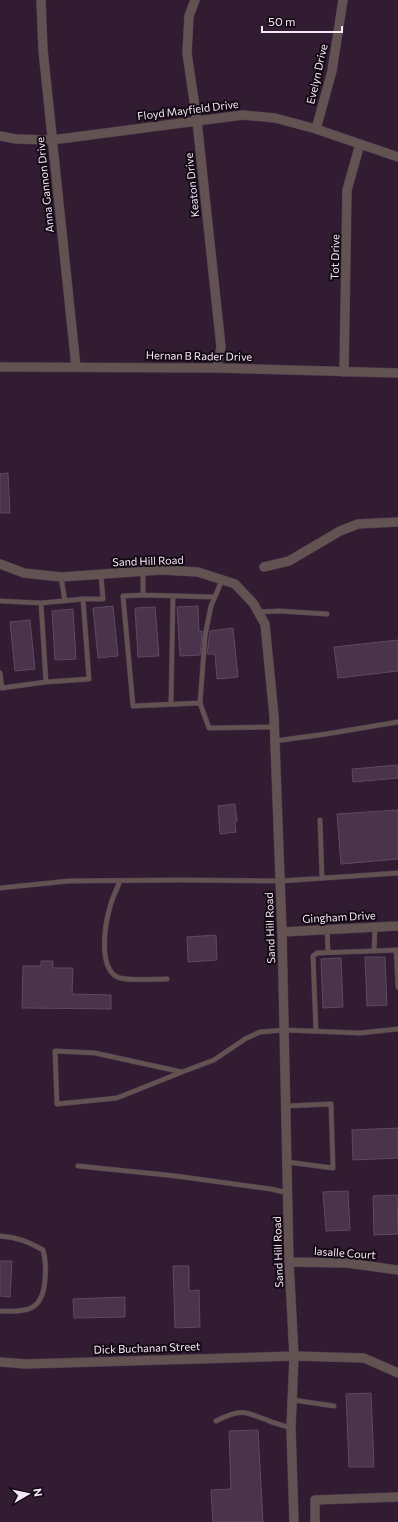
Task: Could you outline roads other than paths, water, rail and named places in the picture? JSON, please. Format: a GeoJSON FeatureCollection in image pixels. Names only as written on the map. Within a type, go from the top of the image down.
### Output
{"type":"FeatureCollection","features":[{"type":"Feature","properties":{"kind":"street","name":"Anna Gannon Drive"},"geometry":{"type":"LineString","coordinates":[[41,0],[43,50],[76,367]]}},
{"type":"Feature","properties":{"kind":"street","name":"Keaton Drive"},"geometry":{"type":"LineString","coordinates":[[195,0],[189,16],[187,53],[197,121],[221,347],[217,368]]}},
{"type":"Feature","properties":{"kind":"street","name":"Evelyn Drive"},"geometry":{"type":"LineString","coordinates":[[316,129],[332,71],[343,0]]}},
{"type":"Feature","properties":{"kind":"street","name":"Floyd Mayfield Drive"},"geometry":{"type":"LineString","coordinates":[[0,136],[16,139],[52,140],[243,114],[275,118],[316,129],[398,157]]}},
{"type":"Feature","properties":{"kind":"street","name":"Tot Drive"},"geometry":{"type":"LineString","coordinates":[[344,372],[347,190],[360,144]]}},
{"type":"Feature","properties":{"kind":"street","name":"Hernan B Rader Drive"},"geometry":{"type":"LineString","coordinates":[[0,367],[217,368],[398,373]]}},
{"type":"Feature","properties":{"kind":"street"},"geometry":{"type":"LineString","coordinates":[[264,567],[289,561],[340,531],[358,524],[398,522]]}},
{"type":"Feature","properties":{"kind":"street","name":"Sand Hill Road"},"geometry":{"type":"LineString","coordinates":[[0,564],[24,573],[61,578],[161,570],[198,572],[235,584],[253,603],[265,624],[275,727],[282,932],[289,1262],[294,1356],[291,1428],[294,1522]]}},
{"type":"Feature","properties":{"kind":"street","name":"Gingham Drive"},"geometry":{"type":"LineString","coordinates":[[282,932],[398,926]]}},
{"type":"Feature","properties":{"kind":"street","name":"lasalle Court"},"geometry":{"type":"LineString","coordinates":[[289,1262],[347,1263],[398,1270]]}},
{"type":"Feature","properties":{"kind":"street","name":"Dick Buchanan Street"},"geometry":{"type":"LineString","coordinates":[[0,1362],[33,1364],[294,1356],[364,1358],[398,1373]]}},
{"type":"Feature","properties":{"kind":"street"},"geometry":{"type":"LineString","coordinates":[[315,1522],[315,1500],[398,1497]]}},
{"type":"Feature","properties":{"kind":"lane"},"geometry":{"type":"LineString","coordinates":[[143,571],[143,595]]}},
{"type":"Feature","properties":{"kind":"lane"},"geometry":{"type":"LineString","coordinates":[[0,601],[41,603],[64,600],[103,599],[101,574]]}},
{"type":"Feature","properties":{"kind":"lane"},"geometry":{"type":"LineString","coordinates":[[61,578],[64,600]]}},
{"type":"Feature","properties":{"kind":"lane"},"geometry":{"type":"LineString","coordinates":[[222,580],[211,606],[205,636],[200,703],[209,728],[275,727]]}},
{"type":"Feature","properties":{"kind":"lane"},"geometry":{"type":"LineString","coordinates":[[200,703],[133,706],[123,596],[143,595],[215,597]]}},
{"type":"Feature","properties":{"kind":"lane"},"geometry":{"type":"LineString","coordinates":[[171,704],[172,596]]}},
{"type":"Feature","properties":{"kind":"lane"},"geometry":{"type":"LineString","coordinates":[[0,673],[2,688],[46,682],[89,680],[83,599]]}},
{"type":"Feature","properties":{"kind":"lane"},"geometry":{"type":"LineString","coordinates":[[41,603],[46,682]]}},
{"type":"Feature","properties":{"kind":"lane"},"geometry":{"type":"LineString","coordinates":[[258,612],[279,611],[327,614]]}},
{"type":"Feature","properties":{"kind":"lane"},"geometry":{"type":"LineString","coordinates":[[275,741],[398,722]]}},
{"type":"Feature","properties":{"kind":"lane"},"geometry":{"type":"LineString","coordinates":[[320,820],[322,878]]}},
{"type":"Feature","properties":{"kind":"lane"},"geometry":{"type":"LineString","coordinates":[[0,888],[69,881],[280,881],[398,873]]}},
{"type":"Feature","properties":{"kind":"lane"},"geometry":{"type":"LineString","coordinates":[[120,881],[110,905],[105,927],[105,950],[107,964],[113,974],[120,978],[167,979]]}},
{"type":"Feature","properties":{"kind":"lane"},"geometry":{"type":"LineString","coordinates":[[374,951],[375,927]]}},
{"type":"Feature","properties":{"kind":"lane"},"geometry":{"type":"LineString","coordinates":[[327,929],[328,952]]}},
{"type":"Feature","properties":{"kind":"lane"},"geometry":{"type":"LineString","coordinates":[[316,1032],[312,956],[317,953],[397,950],[398,987]]}},
{"type":"Feature","properties":{"kind":"lane"},"geometry":{"type":"LineString","coordinates":[[182,1072],[94,1053],[55,1050],[58,1104],[118,1098],[214,1060],[245,1039],[260,1032],[284,1030],[360,1033],[398,1029]]}},
{"type":"Feature","properties":{"kind":"lane"},"geometry":{"type":"LineString","coordinates":[[286,1106],[331,1104],[333,1168],[287,1162]]}},
{"type":"Feature","properties":{"kind":"lane"},"geometry":{"type":"LineString","coordinates":[[78,1166],[176,1176],[271,1189],[288,1193]]}},
{"type":"Feature","properties":{"kind":"lane"},"geometry":{"type":"LineString","coordinates":[[0,1236],[12,1236],[30,1242],[43,1250],[47,1262],[44,1293],[36,1306],[20,1312],[0,1311]]}},
{"type":"Feature","properties":{"kind":"lane"},"geometry":{"type":"LineString","coordinates":[[293,1400],[334,1406]]}},
{"type":"Feature","properties":{"kind":"lane"},"geometry":{"type":"LineString","coordinates":[[216,1421],[230,1414],[246,1412],[291,1428]]}}]}
